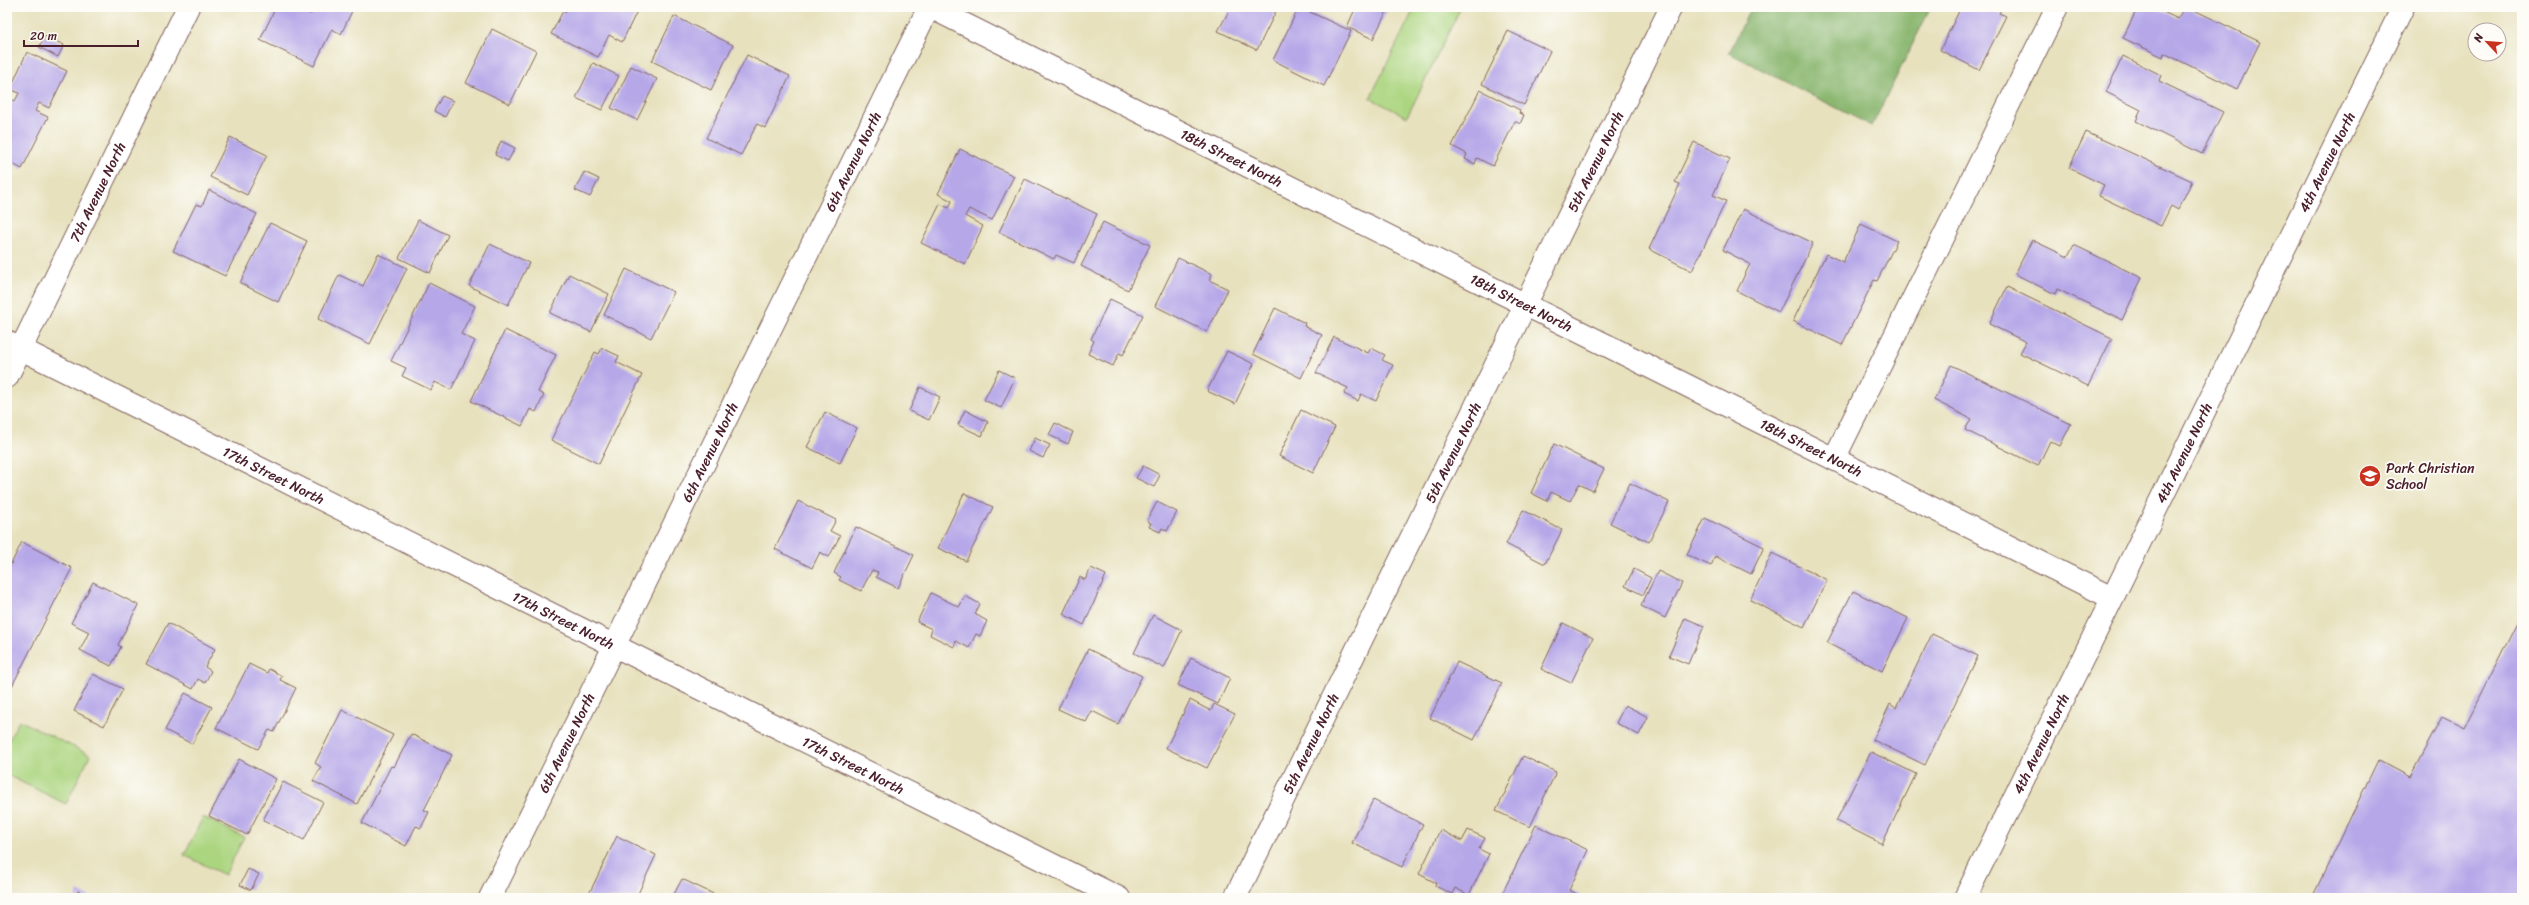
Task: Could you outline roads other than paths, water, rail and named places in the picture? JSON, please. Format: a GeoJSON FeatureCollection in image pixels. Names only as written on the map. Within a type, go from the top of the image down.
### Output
{"type":"FeatureCollection","features":[{"type":"Feature","properties":{"kind":"street","name":"7th Avenue North"},"geometry":{"type":"LineString","coordinates":[[7,377],[14,345],[188,7]]}},
{"type":"Feature","properties":{"kind":"street","name":"18th Street North"},"geometry":{"type":"LineString","coordinates":[[929,7],[2112,598]]}},
{"type":"Feature","properties":{"kind":"street","name":"6th Avenue North"},"geometry":{"type":"LineString","coordinates":[[490,898],[929,7]]}},
{"type":"Feature","properties":{"kind":"street","name":"5th Avenue North"},"geometry":{"type":"LineString","coordinates":[[1235,898],[1671,7]]}},
{"type":"Feature","properties":{"kind":"street"},"geometry":{"type":"LineString","coordinates":[[1834,459],[2057,7]]}},
{"type":"Feature","properties":{"kind":"street","name":"4th Avenue North"},"geometry":{"type":"LineString","coordinates":[[1965,898],[2401,8]]}},
{"type":"Feature","properties":{"kind":"street","name":"17th Street North"},"geometry":{"type":"LineString","coordinates":[[14,345],[1119,898]]}},
{"type":"Feature","properties":{"kind":"place","name":"Park Christian School"},"geometry":{"type":"Point","coordinates":[2370,476]}}]}
